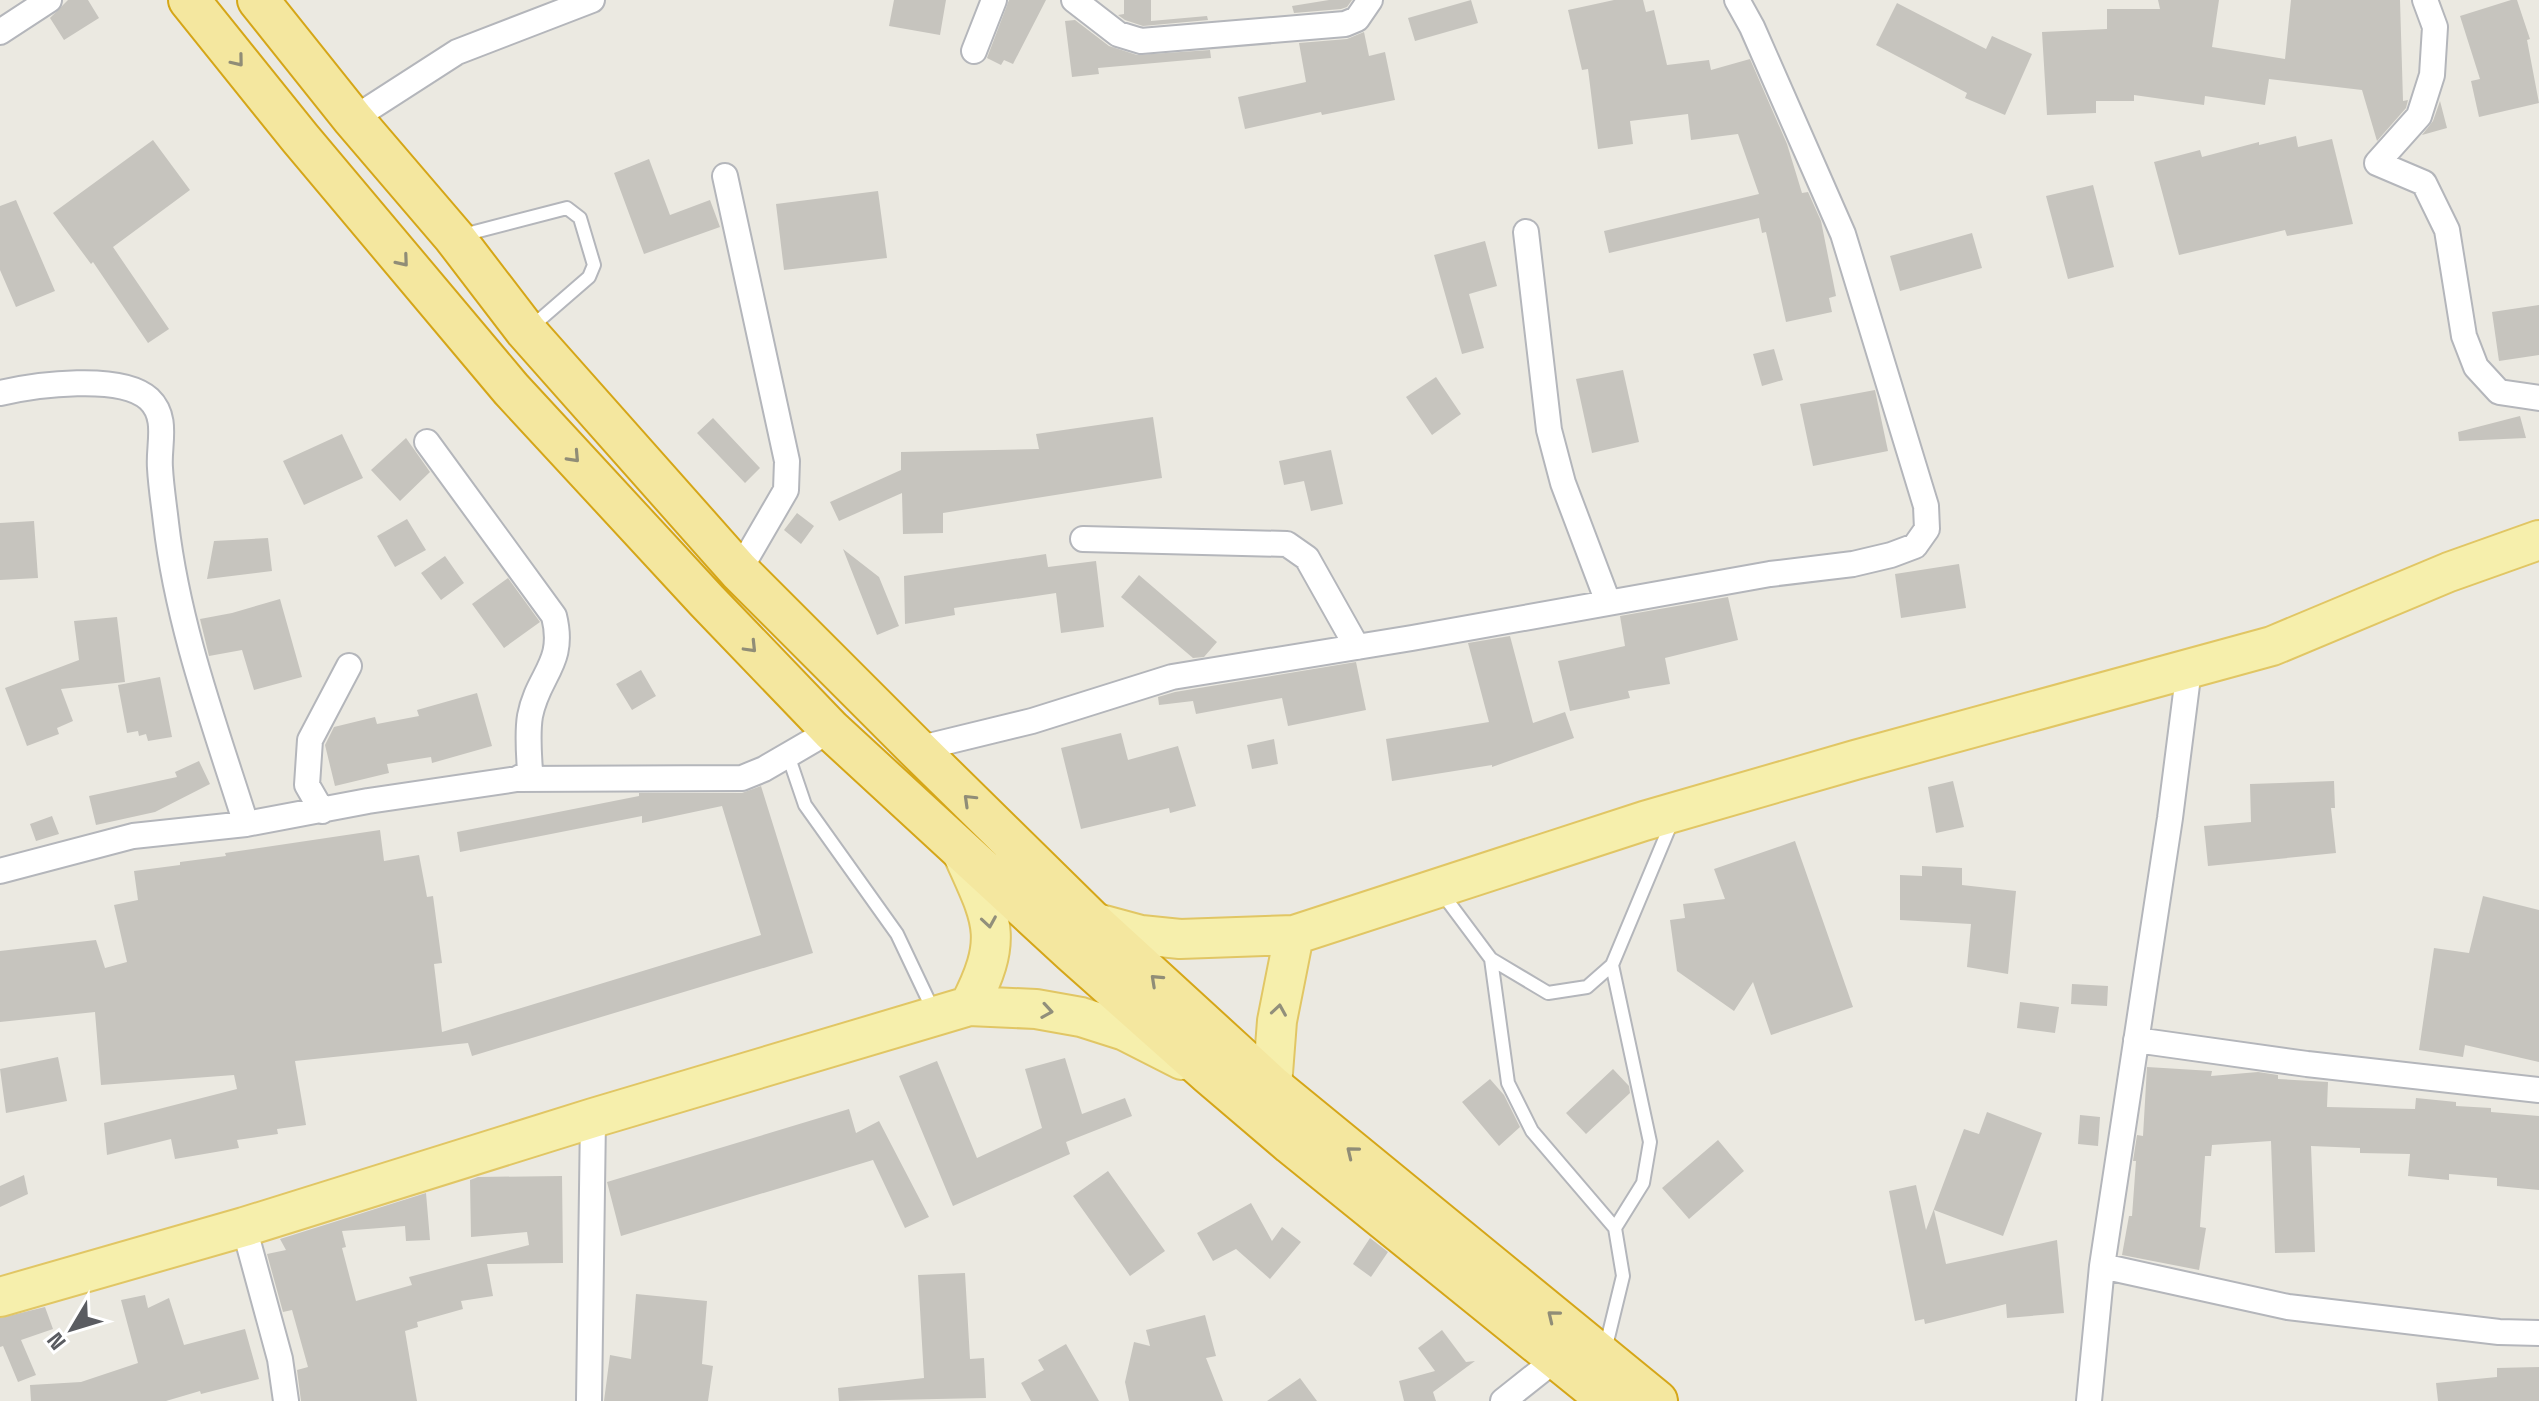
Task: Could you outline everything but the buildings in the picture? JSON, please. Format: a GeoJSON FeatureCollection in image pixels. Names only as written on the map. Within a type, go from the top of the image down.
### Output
{"type":"FeatureCollection","features":[{"type":"Feature","properties":{"kind":"highway"},"geometry":{"type":"LineString","coordinates":[[189,0],[300,138],[511,389],[831,730],[1209,1074],[1609,1401]]}},
{"type":"Feature","properties":{"kind":"highway"},"geometry":{"type":"LineString","coordinates":[[258,0],[353,119],[454,237],[526,331],[739,571],[1093,922],[1272,1086],[1657,1401]]}},
{"type":"Feature","properties":{"kind":"main road"},"geometry":{"type":"LineString","coordinates":[[1093,922],[1141,935],[1180,939],[1294,935],[1675,812],[2272,646],[2449,572],[2539,540]]}},
{"type":"Feature","properties":{"kind":"main road"},"geometry":{"type":"LineString","coordinates":[[952,1011],[986,974],[992,946],[989,913],[961,850]]}},
{"type":"Feature","properties":{"kind":"main road"},"geometry":{"type":"LineString","coordinates":[[1272,1086],[1277,1021],[1294,935]]}},
{"type":"Feature","properties":{"kind":"main road"},"geometry":{"type":"LineString","coordinates":[[0,1297],[244,1227],[593,1118],[952,1011],[1036,1009],[1081,1017],[1125,1031],[1209,1074]]}},
{"type":"Feature","properties":{"kind":"street"},"geometry":{"type":"LineString","coordinates":[[0,32],[49,0]]}},
{"type":"Feature","properties":{"kind":"street"},"geometry":{"type":"LineString","coordinates":[[353,119],[457,52],[592,0]]}},
{"type":"Feature","properties":{"kind":"street"},"geometry":{"type":"LineString","coordinates":[[974,51],[994,0]]}},
{"type":"Feature","properties":{"kind":"street"},"geometry":{"type":"LineString","coordinates":[[1074,0],[1118,34],[1141,41],[1345,24],[1357,19],[1370,0]]}},
{"type":"Feature","properties":{"kind":"street"},"geometry":{"type":"LineString","coordinates":[[917,749],[1032,721],[1172,677],[1770,574],[1865,561],[1915,546],[1927,529],[1926,506],[1843,234],[1752,27],[1737,0]]}},
{"type":"Feature","properties":{"kind":"street"},"geometry":{"type":"LineString","coordinates":[[2425,0],[2435,27],[2432,75],[2419,116],[2377,163],[2424,183],[2447,230],[2464,336],[2476,367],[2499,392],[2539,398]]}},
{"type":"Feature","properties":{"kind":"street"},"geometry":{"type":"LineString","coordinates":[[725,176],[787,461],[786,490],[739,571]]}},
{"type":"Feature","properties":{"kind":"street"},"geometry":{"type":"LineString","coordinates":[[1526,232],[1549,430],[1563,483],[1608,602]]}},
{"type":"Feature","properties":{"kind":"street"},"geometry":{"type":"LineString","coordinates":[[0,393],[106,382],[129,388],[149,399],[160,416],[160,465],[171,565],[195,662],[246,824]]}},
{"type":"Feature","properties":{"kind":"street"},"geometry":{"type":"LineString","coordinates":[[427,442],[554,616],[558,646],[530,716],[530,772],[517,779]]}},
{"type":"Feature","properties":{"kind":"street"},"geometry":{"type":"LineString","coordinates":[[1083,539],[1287,544],[1307,558],[1357,647]]}},
{"type":"Feature","properties":{"kind":"street"},"geometry":{"type":"LineString","coordinates":[[322,811],[307,785],[310,740],[349,666]]}},
{"type":"Feature","properties":{"kind":"street"},"geometry":{"type":"LineString","coordinates":[[2089,1401],[2102,1266],[2170,818],[2189,669]]}},
{"type":"Feature","properties":{"kind":"street"},"geometry":{"type":"LineString","coordinates":[[0,871],[133,836],[246,824],[368,801],[517,779],[742,778],[831,730]]}},
{"type":"Feature","properties":{"kind":"street"},"geometry":{"type":"LineString","coordinates":[[2136,1040],[2307,1064],[2539,1090]]}},
{"type":"Feature","properties":{"kind":"street"},"geometry":{"type":"LineString","coordinates":[[589,1401],[593,1118]]}},
{"type":"Feature","properties":{"kind":"street"},"geometry":{"type":"LineString","coordinates":[[244,1227],[280,1359],[286,1401]]}},
{"type":"Feature","properties":{"kind":"street"},"geometry":{"type":"LineString","coordinates":[[2102,1266],[2288,1307],[2499,1332],[2539,1333]]}},
{"type":"Feature","properties":{"kind":"street"},"geometry":{"type":"LineString","coordinates":[[1503,1401],[1557,1358]]}},
{"type":"Feature","properties":{"kind":"lane"},"geometry":{"type":"LineString","coordinates":[[454,237],[567,208],[580,218],[594,265],[589,277],[526,331]]}},
{"type":"Feature","properties":{"kind":"lane"},"geometry":{"type":"LineString","coordinates":[[788,755],[805,805],[952,1011]]}},
{"type":"Feature","properties":{"kind":"lane"},"geometry":{"type":"LineString","coordinates":[[1438,888],[1491,959],[1548,993],[1587,987],[1612,965],[1675,812]]}},
{"type":"Feature","properties":{"kind":"lane"},"geometry":{"type":"LineString","coordinates":[[1491,959],[1508,1083],[1532,1131],[1615,1228],[1623,1276],[1603,1357]]}},
{"type":"Feature","properties":{"kind":"lane"},"geometry":{"type":"LineString","coordinates":[[1612,965],[1650,1142],[1643,1183],[1615,1228]]}}]}
